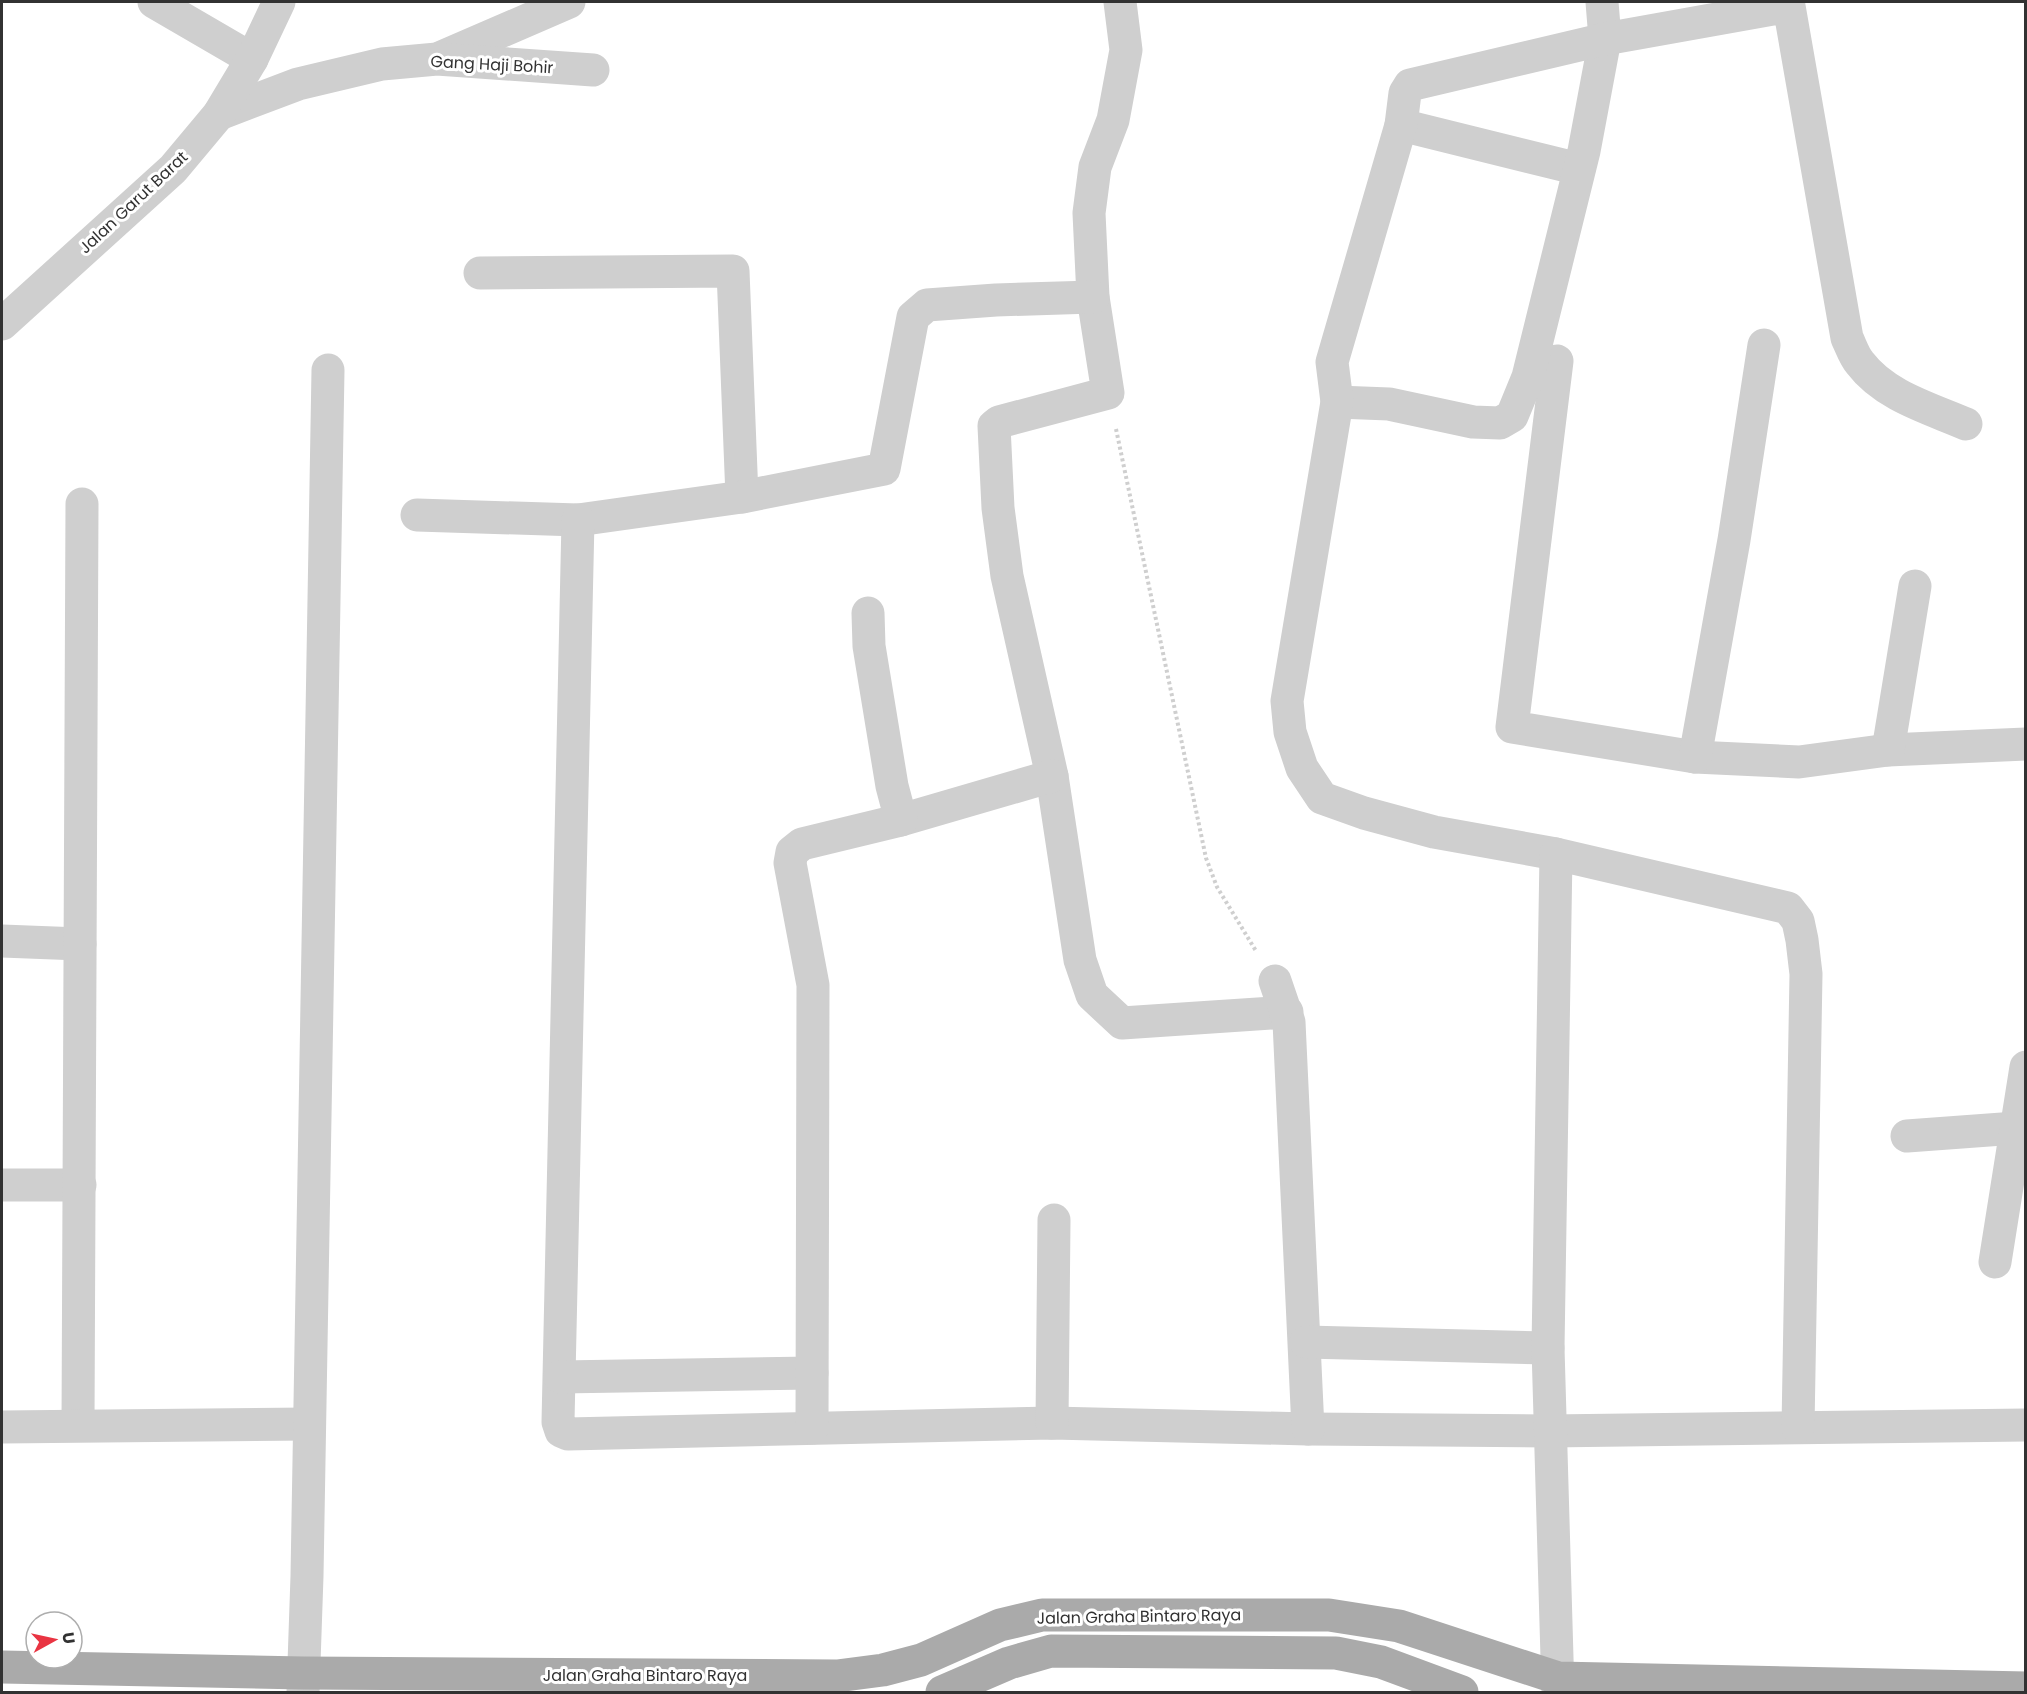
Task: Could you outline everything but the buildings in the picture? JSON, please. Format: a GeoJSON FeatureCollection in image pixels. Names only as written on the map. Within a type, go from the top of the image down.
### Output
{"type":"FeatureCollection","features":[{"type":"Feature","properties":{"kind":"main road","name":"Jalan Graha Bintaro Raya"},"geometry":{"type":"LineString","coordinates":[[2,1667],[303,1683],[837,1676],[883,1670],[921,1660],[1000,1625],[1042,1615],[1329,1615],[1399,1626],[1558,1685],[2025,1688]]}},
{"type":"Feature","properties":{"kind":"main road","name":"Jalan Graha Bintaro Raya"},"geometry":{"type":"LineString","coordinates":[[942,1692],[1009,1663],[1051,1651],[1336,1653],[1381,1662],[1462,1692]]}},
{"type":"Feature","properties":{"kind":"street"},"geometry":{"type":"LineString","coordinates":[[154,2],[252,59]]}},
{"type":"Feature","properties":{"kind":"street","name":"Jalan Garut Barat"},"geometry":{"type":"LineString","coordinates":[[2,324],[173,169],[219,114],[252,59],[279,2]]}},
{"type":"Feature","properties":{"kind":"street"},"geometry":{"type":"LineString","coordinates":[[437,59],[569,2]]}},
{"type":"Feature","properties":{"kind":"street"},"geometry":{"type":"LineString","coordinates":[[1120,2],[1126,50],[1113,120],[1095,167],[1089,213],[1093,297],[1108,393],[999,422],[994,426],[998,508],[1007,576],[1052,776],[1080,960],[1092,995],[1122,1023],[1287,1012]]}},
{"type":"Feature","properties":{"kind":"street"},"geometry":{"type":"LineString","coordinates":[[1337,402],[1389,404],[1473,422],[1500,423],[1512,416],[1528,377],[1579,169],[1605,39],[1602,2]]}},
{"type":"Feature","properties":{"kind":"street"},"geometry":{"type":"LineString","coordinates":[[1798,1427],[1806,974],[1798,921],[1788,908],[1556,854],[1434,832],[1364,813],[1322,798],[1302,768],[1290,732],[1287,701],[1337,402],[1332,362],[1401,125],[1404,93],[1410,86],[1605,39],[1788,4],[1847,338],[1858,361],[1871,377],[1893,393],[1966,424]]}},
{"type":"Feature","properties":{"kind":"street","name":"Gang Haji Bohir"},"geometry":{"type":"LineString","coordinates":[[219,114],[298,84],[382,63],[437,59],[593,70]]}},
{"type":"Feature","properties":{"kind":"street"},"geometry":{"type":"LineString","coordinates":[[1401,125],[1579,169]]}},
{"type":"Feature","properties":{"kind":"street"},"geometry":{"type":"LineString","coordinates":[[480,273],[733,271],[742,497]]}},
{"type":"Feature","properties":{"kind":"street"},"geometry":{"type":"LineString","coordinates":[[417,515],[578,520],[742,497],[884,469],[913,317],[927,306],[996,300],[1093,297]]}},
{"type":"Feature","properties":{"kind":"street"},"geometry":{"type":"LineString","coordinates":[[1695,757],[1734,540],[1764,345]]}},
{"type":"Feature","properties":{"kind":"street"},"geometry":{"type":"LineString","coordinates":[[1557,361],[1512,727],[1695,757],[1799,762],[1888,750],[2025,744]]}},
{"type":"Feature","properties":{"kind":"street"},"geometry":{"type":"LineString","coordinates":[[303,1683],[307,1576],[328,370]]}},
{"type":"Feature","properties":{"kind":"street"},"geometry":{"type":"LineString","coordinates":[[78,1425],[82,504]]}},
{"type":"Feature","properties":{"kind":"street"},"geometry":{"type":"LineString","coordinates":[[578,520],[559,1426],[561,1431],[568,1434],[1052,1423],[1308,1429],[1549,1431],[2025,1425]]}},
{"type":"Feature","properties":{"kind":"street"},"geometry":{"type":"LineString","coordinates":[[1888,750],[1915,586]]}},
{"type":"Feature","properties":{"kind":"street"},"geometry":{"type":"LineString","coordinates":[[868,613],[875,681],[892,786],[901,820]]}},
{"type":"Feature","properties":{"kind":"street"},"geometry":{"type":"LineString","coordinates":[[812,1428],[813,985],[791,858],[795,849],[802,844],[901,820],[1052,776]]}},
{"type":"Feature","properties":{"kind":"street"},"geometry":{"type":"LineString","coordinates":[[1556,854],[1548,1348],[1558,1685]]}},
{"type":"Feature","properties":{"kind":"street"},"geometry":{"type":"LineString","coordinates":[[2,941],[80,944]]}},
{"type":"Feature","properties":{"kind":"street"},"geometry":{"type":"LineString","coordinates":[[1275,981],[1289,1022],[1306,1342],[1308,1429]]}},
{"type":"Feature","properties":{"kind":"street"},"geometry":{"type":"LineString","coordinates":[[1995,1262],[2025,1067]]}},
{"type":"Feature","properties":{"kind":"street"},"geometry":{"type":"LineString","coordinates":[[1907,1136],[2016,1128]]}},
{"type":"Feature","properties":{"kind":"street"},"geometry":{"type":"LineString","coordinates":[[2,1185],[80,1185]]}},
{"type":"Feature","properties":{"kind":"street"},"geometry":{"type":"LineString","coordinates":[[1052,1423],[1054,1221]]}},
{"type":"Feature","properties":{"kind":"street"},"geometry":{"type":"LineString","coordinates":[[1306,1342],[1548,1348]]}},
{"type":"Feature","properties":{"kind":"street"},"geometry":{"type":"LineString","coordinates":[[560,1377],[812,1373]]}},
{"type":"Feature","properties":{"kind":"street"},"geometry":{"type":"LineString","coordinates":[[2,1427],[309,1424]]}},
{"type":"Feature","properties":{"kind":"path"},"geometry":{"type":"LineString","coordinates":[[1108,393],[1206,858],[1217,887],[1275,981]]}}]}
